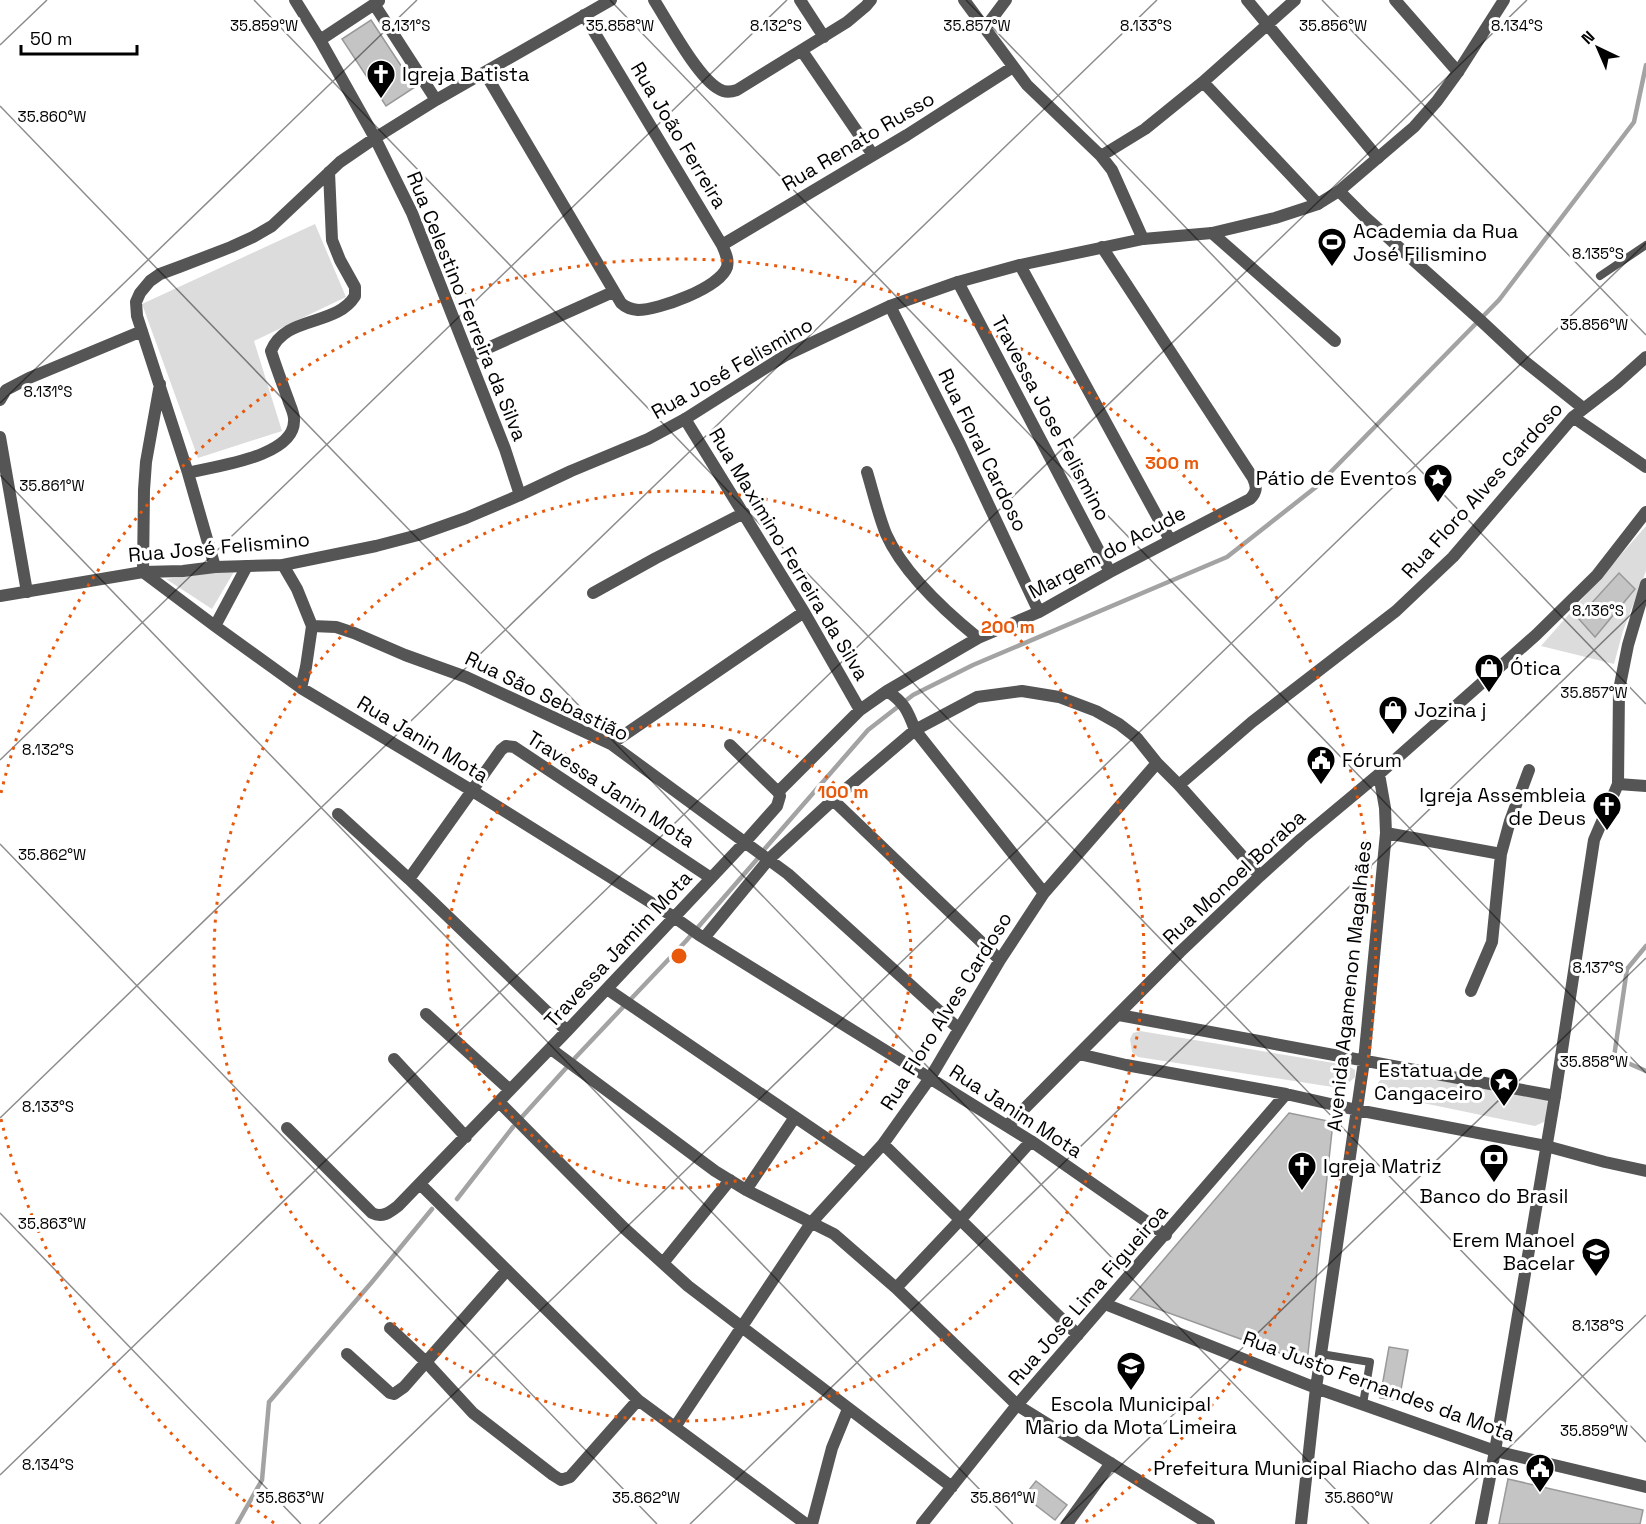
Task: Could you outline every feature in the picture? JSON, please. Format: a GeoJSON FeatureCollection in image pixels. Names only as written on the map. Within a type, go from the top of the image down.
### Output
{"type":"FeatureCollection","features":[{"type":"Feature","properties":{"kind":"street","name":"Rua Celestino Ferreira da Silva"},"geometry":{"type":"LineString","coordinates":[[295,0],[375,138],[412,213],[470,356],[520,495]]}},
{"type":"Feature","properties":{"kind":"street"},"geometry":{"type":"LineString","coordinates":[[215,567],[188,473],[137,316],[136,302],[140,293],[150,281],[160,274],[231,247],[272,226],[340,162],[375,138],[436,100],[611,0]]}},
{"type":"Feature","properties":{"kind":"street"},"geometry":{"type":"LineString","coordinates":[[654,0],[694,64],[711,84],[726,92],[737,90],[802,51],[847,22],[871,0]]}},
{"type":"Feature","properties":{"kind":"street"},"geometry":{"type":"LineString","coordinates":[[800,0],[824,37]]}},
{"type":"Feature","properties":{"kind":"street"},"geometry":{"type":"LineString","coordinates":[[964,0],[1027,86],[1101,156],[1112,170],[1143,239]]}},
{"type":"Feature","properties":{"kind":"street"},"geometry":{"type":"LineString","coordinates":[[985,28],[1006,0]]}},
{"type":"Feature","properties":{"kind":"street"},"geometry":{"type":"LineString","coordinates":[[1246,0],[1378,158]]}},
{"type":"Feature","properties":{"kind":"street"},"geometry":{"type":"LineString","coordinates":[[1101,156],[1145,129],[1203,82],[1295,0]]}},
{"type":"Feature","properties":{"kind":"street"},"geometry":{"type":"LineString","coordinates":[[1395,0],[1458,72]]}},
{"type":"Feature","properties":{"kind":"street","name":"Rua José Felismino"},"geometry":{"type":"LineString","coordinates":[[0,596],[143,572],[283,565],[418,535],[466,518],[648,439],[685,419],[786,355],[890,306],[958,282],[1020,264],[1143,239],[1212,233],[1275,218],[1318,204],[1339,191],[1414,127],[1458,72],[1504,0]]}},
{"type":"Feature","properties":{"kind":"street"},"geometry":{"type":"LineString","coordinates":[[320,40],[378,2],[436,100]]}},
{"type":"Feature","properties":{"kind":"street","name":"Rua João Ferreira"},"geometry":{"type":"LineString","coordinates":[[584,15],[722,245]]}},
{"type":"Feature","properties":{"kind":"street"},"geometry":{"type":"LineString","coordinates":[[802,51],[873,155]]}},
{"type":"Feature","properties":{"kind":"street","name":"Rua Renato Russo"},"geometry":{"type":"LineString","coordinates":[[722,245],[873,155],[1013,67]]}},
{"type":"Feature","properties":{"kind":"street"},"geometry":{"type":"LineString","coordinates":[[485,73],[613,292],[624,306],[638,310],[659,305],[694,294],[714,282],[724,273],[728,260],[722,245]]}},
{"type":"Feature","properties":{"kind":"street"},"geometry":{"type":"LineString","coordinates":[[1203,82],[1318,204]]}},
{"type":"Feature","properties":{"kind":"street"},"geometry":{"type":"LineString","coordinates":[[188,473],[272,451],[291,434],[295,419],[271,351],[274,344],[284,333],[345,308],[355,296],[355,286],[340,261],[332,240],[329,172]]}},
{"type":"Feature","properties":{"kind":"street"},"geometry":{"type":"LineString","coordinates":[[1339,191],[1522,360],[1583,408]]}},
{"type":"Feature","properties":{"kind":"street"},"geometry":{"type":"LineString","coordinates":[[1212,233],[1335,341]]}},
{"type":"Feature","properties":{"kind":"street","name":"Margem do Acude"},"geometry":{"type":"LineString","coordinates":[[860,710],[893,694],[978,638],[1039,612],[1170,540],[1250,500],[1256,493],[1253,478],[1102,247]]}},
{"type":"Feature","properties":{"kind":"street"},"geometry":{"type":"LineString","coordinates":[[1020,264],[1170,540]]}},
{"type":"Feature","properties":{"kind":"street","name":"Travessa Jose Felismino"},"geometry":{"type":"LineString","coordinates":[[958,282],[1110,572]]}},
{"type":"Feature","properties":{"kind":"street"},"geometry":{"type":"LineString","coordinates":[[470,356],[613,292]]}},
{"type":"Feature","properties":{"kind":"street","name":"Rua Floral Cardoso"},"geometry":{"type":"LineString","coordinates":[[890,306],[960,444],[1039,612]]}},
{"type":"Feature","properties":{"kind":"street"},"geometry":{"type":"LineString","coordinates":[[0,399],[6,390],[29,378],[142,331]]}},
{"type":"Feature","properties":{"kind":"street","name":"Rua Floro Alves Cardoso"},"geometry":{"type":"LineString","coordinates":[[1179,785],[1252,722],[1396,611],[1453,557],[1573,417],[1646,357]]}},
{"type":"Feature","properties":{"kind":"street"},"geometry":{"type":"LineString","coordinates":[[143,572],[146,462],[160,384]]}},
{"type":"Feature","properties":{"kind":"street"},"geometry":{"type":"LineString","coordinates":[[1573,417],[1646,467]]}},
{"type":"Feature","properties":{"kind":"street","name":"Rua Maximino Ferreira da Silva"},"geometry":{"type":"LineString","coordinates":[[685,419],[804,612],[860,710]]}},
{"type":"Feature","properties":{"kind":"street"},"geometry":{"type":"LineString","coordinates":[[0,437],[27,592]]}},
{"type":"Feature","properties":{"kind":"street"},"geometry":{"type":"LineString","coordinates":[[867,472],[886,533],[901,561],[950,616],[978,638]]}},
{"type":"Feature","properties":{"kind":"street","name":"Rua Monoel Boraba"},"geometry":{"type":"LineString","coordinates":[[1007,1126],[1180,952],[1260,876],[1379,774],[1566,606],[1597,574],[1646,512]]}},
{"type":"Feature","properties":{"kind":"street"},"geometry":{"type":"LineString","coordinates":[[593,593],[744,513]]}},
{"type":"Feature","properties":{"kind":"street"},"geometry":{"type":"LineString","coordinates":[[283,565],[297,589],[312,626],[301,688]]}},
{"type":"Feature","properties":{"kind":"street"},"geometry":{"type":"LineString","coordinates":[[215,626],[247,566]]}},
{"type":"Feature","properties":{"kind":"street","name":"Rua Janin Mota"},"geometry":{"type":"LineString","coordinates":[[143,572],[301,688],[471,790],[674,917],[697,934]]}},
{"type":"Feature","properties":{"kind":"street"},"geometry":{"type":"LineString","coordinates":[[1481,1524],[1555,1096],[1594,840],[1618,784],[1619,690],[1628,645],[1646,584]]}},
{"type":"Feature","properties":{"kind":"street"},"geometry":{"type":"LineString","coordinates":[[610,744],[804,612]]}},
{"type":"Feature","properties":{"kind":"street","name":"Rua São Sebastião"},"geometry":{"type":"LineString","coordinates":[[312,626],[336,627],[466,677],[610,744],[788,874],[959,1029]]}},
{"type":"Feature","properties":{"kind":"street"},"geometry":{"type":"LineString","coordinates":[[697,934],[769,859],[833,800],[915,730],[977,697],[1022,691],[1059,697],[1096,711],[1119,724],[1137,738],[1157,764],[1179,785],[1260,876]]}},
{"type":"Feature","properties":{"kind":"street"},"geometry":{"type":"LineString","coordinates":[[893,694],[907,709],[915,730],[1044,893]]}},
{"type":"Feature","properties":{"kind":"street"},"geometry":{"type":"LineString","coordinates":[[730,745],[778,792],[860,710]]}},
{"type":"Feature","properties":{"kind":"street","name":"Travessa Janin Mota"},"geometry":{"type":"LineString","coordinates":[[409,879],[471,790],[506,746],[514,747],[711,878]]}},
{"type":"Feature","properties":{"kind":"street","name":"Rua Floro Alves Cardoso"},"geometry":{"type":"LineString","coordinates":[[675,1427],[811,1222],[883,1144],[930,1078],[1000,960],[1044,893],[1157,764]]}},
{"type":"Feature","properties":{"kind":"street"},"geometry":{"type":"LineString","coordinates":[[1472,991],[1492,942],[1501,854],[1510,821],[1529,770]]}},
{"type":"Feature","properties":{"kind":"street","name":"Avenida Agamenon Magalhães"},"geometry":{"type":"LineString","coordinates":[[1301,1524],[1320,1354],[1364,1061],[1386,833],[1385,808],[1379,774]]}},
{"type":"Feature","properties":{"kind":"street"},"geometry":{"type":"LineString","coordinates":[[1618,784],[1646,786]]}},
{"type":"Feature","properties":{"kind":"street","name":"Travessa Jamim Mota"},"geometry":{"type":"LineString","coordinates":[[286,1128],[372,1213],[378,1216],[388,1214],[551,1049],[745,842],[777,806],[780,796],[778,792]]}},
{"type":"Feature","properties":{"kind":"street"},"geometry":{"type":"LineString","coordinates":[[833,800],[1000,960]]}},
{"type":"Feature","properties":{"kind":"street"},"geometry":{"type":"LineString","coordinates":[[338,814],[567,1031]]}},
{"type":"Feature","properties":{"kind":"street"},"geometry":{"type":"LineString","coordinates":[[1386,833],[1501,854]]}},
{"type":"Feature","properties":{"kind":"street","name":"Rua Janim Mota"},"geometry":{"type":"LineString","coordinates":[[697,934],[1007,1126],[1166,1235]]}},
{"type":"Feature","properties":{"kind":"street"},"geometry":{"type":"LineString","coordinates":[[606,989],[864,1164]]}},
{"type":"Feature","properties":{"kind":"street"},"geometry":{"type":"LineString","coordinates":[[426,1014],[510,1090]]}},
{"type":"Feature","properties":{"kind":"street"},"geometry":{"type":"LineString","coordinates":[[1119,1015],[1555,1096]]}},
{"type":"Feature","properties":{"kind":"street"},"geometry":{"type":"LineString","coordinates":[[551,1049],[715,1171],[746,1190],[834,1234],[896,1288],[1017,1405],[1209,1524]]}},
{"type":"Feature","properties":{"kind":"street"},"geometry":{"type":"LineString","coordinates":[[1079,1054],[1546,1146],[1646,1171]]}},
{"type":"Feature","properties":{"kind":"street"},"geometry":{"type":"LineString","coordinates":[[394,1059],[466,1137]]}},
{"type":"Feature","properties":{"kind":"street","name":"Rua Jose Lima Figueiroa"},"geometry":{"type":"LineString","coordinates":[[922,1524],[1017,1405],[1286,1094]]}},
{"type":"Feature","properties":{"kind":"street"},"geometry":{"type":"LineString","coordinates":[[499,1102],[624,1228],[688,1286],[952,1487]]}},
{"type":"Feature","properties":{"kind":"street"},"geometry":{"type":"LineString","coordinates":[[746,1190],[795,1117]]}},
{"type":"Feature","properties":{"kind":"street"},"geometry":{"type":"LineString","coordinates":[[896,1288],[1030,1141]]}},
{"type":"Feature","properties":{"kind":"street"},"geometry":{"type":"LineString","coordinates":[[883,1144],[1078,1335]]}},
{"type":"Feature","properties":{"kind":"street"},"geometry":{"type":"LineString","coordinates":[[663,1263],[730,1180]]}},
{"type":"Feature","properties":{"kind":"street"},"geometry":{"type":"LineString","coordinates":[[420,1184],[638,1400],[806,1524]]}},
{"type":"Feature","properties":{"kind":"street"},"geometry":{"type":"LineString","coordinates":[[347,1354],[390,1393],[394,1394],[404,1387],[507,1270]]}},
{"type":"Feature","properties":{"kind":"street","name":"Rua Justo Fernandes da Mota"},"geometry":{"type":"LineString","coordinates":[[1105,1304],[1316,1388],[1495,1451],[1646,1487]]}},
{"type":"Feature","properties":{"kind":"street"},"geometry":{"type":"LineString","coordinates":[[390,1328],[426,1362],[473,1413],[561,1480],[570,1477],[638,1400]]}},
{"type":"Feature","properties":{"kind":"street"},"geometry":{"type":"LineString","coordinates":[[812,1524],[832,1448],[848,1409]]}},
{"type":"Feature","properties":{"kind":"street"},"geometry":{"type":"LineString","coordinates":[[1067,1524],[1111,1463]]}},
{"type":"Feature","properties":{"kind":"lane"},"geometry":{"type":"LineString","coordinates":[[1600,276],[1646,245]]}},
{"type":"Feature","properties":{"kind":"lane"},"geometry":{"type":"LineString","coordinates":[[1320,1354],[1371,1362],[1363,1404]]}},
{"type":"Feature","properties":{"kind":"shaded area"},"geometry":{"type":"Polygon","coordinates":[[[315,224],[346,297],[254,341],[282,431],[198,458],[142,304],[315,224]]]}},
{"type":"Feature","properties":{"kind":"shaded area"},"geometry":{"type":"Polygon","coordinates":[[[1646,526],[1646,571],[1623,631],[1614,664],[1541,646],[1646,526]]]}},
{"type":"Feature","properties":{"kind":"shaded area"},"geometry":{"type":"Polygon","coordinates":[[[235,570],[212,609],[166,579],[235,570]]]}},
{"type":"Feature","properties":{"kind":"shaded area"},"geometry":{"type":"Polygon","coordinates":[[[1140,1031],[1346,1065],[1355,1070],[1355,1077],[1339,1088],[1138,1057],[1132,1052],[1130,1039],[1133,1033],[1140,1031]]]}},
{"type":"Feature","properties":{"kind":"shaded area"},"geometry":{"type":"Polygon","coordinates":[[[1385,1074],[1542,1096],[1552,1106],[1546,1121],[1535,1126],[1384,1095],[1378,1083],[1385,1074]]]}},
{"type":"Feature","properties":{"kind":"building"},"geometry":{"type":"Polygon","coordinates":[[[371,20],[415,87],[386,106],[342,39],[371,20]]]}},
{"type":"Feature","properties":{"kind":"building"},"geometry":{"type":"Polygon","coordinates":[[[1619,573],[1635,589],[1595,637],[1578,618],[1619,573]]]}},
{"type":"Feature","properties":{"kind":"building","name":"Igreja Matriz"},"geometry":{"type":"Polygon","coordinates":[[[1289,1113],[1333,1122],[1307,1363],[1130,1299],[1289,1113]]]}},
{"type":"Feature","properties":{"kind":"building"},"geometry":{"type":"Polygon","coordinates":[[[1389,1347],[1408,1350],[1399,1401],[1380,1398],[1389,1347]]]}},
{"type":"Feature","properties":{"kind":"building","name":"Prefeitura Municipal Riacho das Almas"},"geometry":{"type":"Polygon","coordinates":[[[1508,1479],[1643,1510],[1640,1524],[1499,1524],[1508,1479]]]}},
{"type":"Feature","properties":{"kind":"building"},"geometry":{"type":"Polygon","coordinates":[[[1036,1481],[1067,1505],[1055,1520],[1024,1496],[1036,1481]]]}},
{"type":"Feature","properties":{"kind":"waterway"},"geometry":{"type":"LineString","coordinates":[[762,852],[868,730],[913,695],[973,665],[1227,557],[1316,487],[1499,300],[1634,122],[1646,65]]}},
{"type":"Feature","properties":{"kind":"waterway"},"geometry":{"type":"LineString","coordinates":[[629,1001],[686,941],[759,857]]}},
{"type":"Feature","properties":{"kind":"waterway"},"geometry":{"type":"LineString","coordinates":[[1646,946],[1627,969],[1614,1057],[1646,1071]]}},
{"type":"Feature","properties":{"kind":"waterway"},"geometry":{"type":"LineString","coordinates":[[575,1058],[625,1005]]}},
{"type":"Feature","properties":{"kind":"waterway"},"geometry":{"type":"LineString","coordinates":[[521,1118],[567,1067]]}},
{"type":"Feature","properties":{"kind":"waterway"},"geometry":{"type":"LineString","coordinates":[[457,1199],[513,1127]]}},
{"type":"Feature","properties":{"kind":"waterway"},"geometry":{"type":"LineString","coordinates":[[237,1524],[262,1480],[269,1402],[432,1209]]}},
{"type":"Feature","properties":{"kind":"place","name":"Igreja Batista"},"geometry":{"type":"Point","coordinates":[381,100]}},
{"type":"Feature","properties":{"kind":"place","name":"Academia da Rua José Filismino"},"geometry":{"type":"Point","coordinates":[1332,268]}},
{"type":"Feature","properties":{"kind":"place","name":"Pátio de Eventos"},"geometry":{"type":"Point","coordinates":[1438,504]}},
{"type":"Feature","properties":{"kind":"place","name":"Ótica"},"geometry":{"type":"Point","coordinates":[1489,694]}},
{"type":"Feature","properties":{"kind":"place","name":"Jozina j"},"geometry":{"type":"Point","coordinates":[1393,736]}},
{"type":"Feature","properties":{"kind":"place","name":"Fórum"},"geometry":{"type":"Point","coordinates":[1321,786]}},
{"type":"Feature","properties":{"kind":"place","name":"Igreja Assembleia de Deus"},"geometry":{"type":"Point","coordinates":[1607,832]}},
{"type":"Feature","properties":{"kind":"place","name":"Estatua de Cangaceiro"},"geometry":{"type":"Point","coordinates":[1504,1108]}},
{"type":"Feature","properties":{"kind":"place","name":"Banco do Brasil"},"geometry":{"type":"Point","coordinates":[1494,1184]}},
{"type":"Feature","properties":{"kind":"place","name":"Igreja Matriz"},"geometry":{"type":"Point","coordinates":[1302,1192]}},
{"type":"Feature","properties":{"kind":"place","name":"Erem Manoel Bacelar"},"geometry":{"type":"Point","coordinates":[1596,1278]}},
{"type":"Feature","properties":{"kind":"place","name":"Escola Municipal Mario da Mota Limeira"},"geometry":{"type":"Point","coordinates":[1131,1392]}},
{"type":"Feature","properties":{"kind":"place","name":"Prefeitura Municipal Riacho das Almas"},"geometry":{"type":"Point","coordinates":[1540,1494]}}]}
